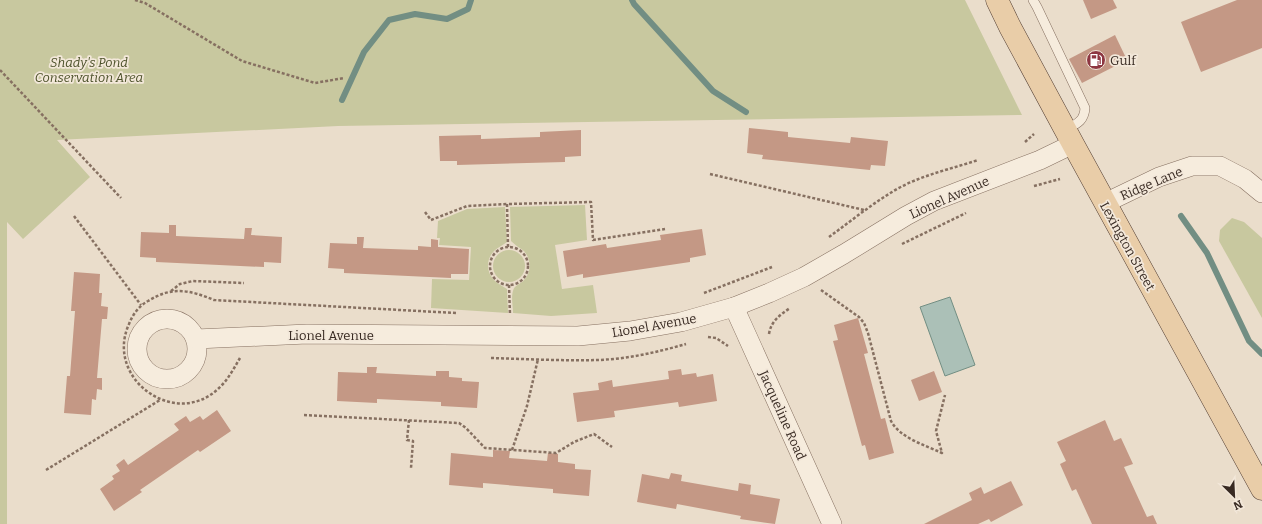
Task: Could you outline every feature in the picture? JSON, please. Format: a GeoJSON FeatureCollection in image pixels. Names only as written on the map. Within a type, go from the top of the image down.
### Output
{"type":"FeatureCollection","features":[{"type":"Feature","properties":{"kind":"main road","name":"Lexington Street"},"geometry":{"type":"LineString","coordinates":[[1001,3],[1069,137],[1262,489]]}},
{"type":"Feature","properties":{"kind":"street","name":"Lionel Avenue"},"geometry":{"type":"LineString","coordinates":[[196,339],[307,334],[578,336],[630,331],[681,322],[734,307],[804,277],[934,201],[1040,160],[1069,137]]}},
{"type":"Feature","properties":{"kind":"street","name":"Ridge Lane"},"geometry":{"type":"LineString","coordinates":[[1105,203],[1159,177],[1192,166],[1220,166],[1245,179],[1262,193]]}},
{"type":"Feature","properties":{"kind":"street","name":"Jacqueline Road"},"geometry":{"type":"LineString","coordinates":[[734,307],[832,524]]}},
{"type":"Feature","properties":{"kind":"lane"},"geometry":{"type":"LineString","coordinates":[[1032,0],[1037,7],[1085,108],[1085,114],[1069,137]]}},
{"type":"Feature","properties":{"kind":"path"},"geometry":{"type":"LineString","coordinates":[[135,0],[145,3],[242,61],[315,83],[344,78]]}},
{"type":"Feature","properties":{"kind":"path"},"geometry":{"type":"LineString","coordinates":[[0,70],[121,198]]}},
{"type":"Feature","properties":{"kind":"path"},"geometry":{"type":"LineString","coordinates":[[1020,144],[1027,141],[1034,134]]}},
{"type":"Feature","properties":{"kind":"path"},"geometry":{"type":"LineString","coordinates":[[827,239],[864,211],[898,189],[980,159]]}},
{"type":"Feature","properties":{"kind":"path"},"geometry":{"type":"LineString","coordinates":[[710,174],[864,211]]}},
{"type":"Feature","properties":{"kind":"path"},"geometry":{"type":"LineString","coordinates":[[1028,188],[1060,179]]}},
{"type":"Feature","properties":{"kind":"path"},"geometry":{"type":"LineString","coordinates":[[425,212],[431,220],[467,206],[591,202],[593,240],[665,229]]}},
{"type":"Feature","properties":{"kind":"path"},"geometry":{"type":"LineString","coordinates":[[507,204],[508,247]]}},
{"type":"Feature","properties":{"kind":"path"},"geometry":{"type":"LineString","coordinates":[[902,244],[968,212]]}},
{"type":"Feature","properties":{"kind":"path"},"geometry":{"type":"LineString","coordinates":[[74,216],[141,305]]}},
{"type":"Feature","properties":{"kind":"path"},"geometry":{"type":"LineString","coordinates":[[508,247],[516,248],[522,252],[527,258],[528,265],[527,273],[523,279],[517,283],[509,285],[502,284],[496,280],[491,274],[490,266],[491,259],[495,252],[501,248],[508,247]]}},
{"type":"Feature","properties":{"kind":"path"},"geometry":{"type":"LineString","coordinates":[[700,294],[778,265]]}},
{"type":"Feature","properties":{"kind":"path"},"geometry":{"type":"LineString","coordinates":[[170,291],[180,284],[193,281],[244,283]]}},
{"type":"Feature","properties":{"kind":"path"},"geometry":{"type":"LineString","coordinates":[[509,285],[510,316]]}},
{"type":"Feature","properties":{"kind":"path"},"geometry":{"type":"LineString","coordinates":[[814,293],[827,286]]}},
{"type":"Feature","properties":{"kind":"path"},"geometry":{"type":"LineString","coordinates":[[253,337],[220,388],[199,401],[186,403],[173,403],[160,400],[136,383],[128,370],[124,352],[124,334],[131,318],[141,305],[155,296],[170,291],[185,290],[214,300],[464,313]]}},
{"type":"Feature","properties":{"kind":"path"},"geometry":{"type":"LineString","coordinates":[[820,290],[859,317],[864,323],[868,333],[890,421],[894,428],[902,434],[942,453],[936,431],[945,395]]}},
{"type":"Feature","properties":{"kind":"path"},"geometry":{"type":"LineString","coordinates":[[768,336],[770,326],[790,307]]}},
{"type":"Feature","properties":{"kind":"path"},"geometry":{"type":"LineString","coordinates":[[503,315],[517,316]]}},
{"type":"Feature","properties":{"kind":"path"},"geometry":{"type":"LineString","coordinates":[[702,339],[710,337],[716,338],[731,349]]}},
{"type":"Feature","properties":{"kind":"path"},"geometry":{"type":"LineString","coordinates":[[490,358],[600,360],[632,356],[688,343]]}},
{"type":"Feature","properties":{"kind":"path"},"geometry":{"type":"LineString","coordinates":[[512,450],[527,406],[538,359]]}},
{"type":"Feature","properties":{"kind":"path"},"geometry":{"type":"LineString","coordinates":[[46,470],[160,400]]}},
{"type":"Feature","properties":{"kind":"path"},"geometry":{"type":"LineString","coordinates":[[304,415],[459,423],[466,428],[485,448],[556,453],[574,442],[594,434],[612,447]]}},
{"type":"Feature","properties":{"kind":"path"},"geometry":{"type":"LineString","coordinates":[[409,420],[407,440],[412,441],[411,468]]}},
{"type":"Feature","properties":{"kind":"green space","name":"Shady's Pond Conservation Area"},"geometry":{"type":"Polygon","coordinates":[[[0,0],[965,0],[1022,115],[338,126],[57,140],[90,177],[23,239],[7,222],[7,524],[0,524],[0,0]]]}},
{"type":"Feature","properties":{"kind":"green space"},"geometry":{"type":"Polygon","coordinates":[[[585,205],[587,240],[555,245],[562,289],[593,285],[597,313],[551,316],[513,313],[512,296],[514,289],[527,277],[530,266],[524,251],[511,241],[510,207],[585,205]]]}},
{"type":"Feature","properties":{"kind":"green space"},"geometry":{"type":"Polygon","coordinates":[[[505,207],[507,242],[491,254],[488,262],[488,269],[491,277],[507,289],[508,313],[431,308],[432,279],[469,280],[471,247],[439,245],[440,238],[437,238],[438,221],[467,209],[505,207]]]}},
{"type":"Feature","properties":{"kind":"green space"},"geometry":{"type":"Polygon","coordinates":[[[1232,218],[1244,222],[1262,238],[1262,318],[1219,241],[1220,230],[1232,218]]]}},
{"type":"Feature","properties":{"kind":"green space"},"geometry":{"type":"Polygon","coordinates":[[[506,250],[512,250],[521,254],[525,266],[521,278],[512,282],[506,282],[497,278],[493,269],[493,263],[497,254],[506,250]]]}},
{"type":"Feature","properties":{"kind":"shaded area"},"geometry":{"type":"Polygon","coordinates":[[[950,297],[975,365],[945,376],[920,307],[950,297]]]}},
{"type":"Feature","properties":{"kind":"building"},"geometry":{"type":"Polygon","coordinates":[[[1083,0],[1113,0],[1117,8],[1091,19],[1083,0]]]}},
{"type":"Feature","properties":{"kind":"building"},"geometry":{"type":"Polygon","coordinates":[[[1237,0],[1262,0],[1262,48],[1201,72],[1181,22],[1237,0]]]}},
{"type":"Feature","properties":{"kind":"building"},"geometry":{"type":"Polygon","coordinates":[[[1115,35],[1127,60],[1082,83],[1069,59],[1115,35]]]}},
{"type":"Feature","properties":{"kind":"building"},"geometry":{"type":"Polygon","coordinates":[[[749,128],[788,132],[788,137],[850,143],[851,137],[888,141],[885,166],[871,165],[870,170],[762,159],[763,155],[747,153],[749,128]]]}},
{"type":"Feature","properties":{"kind":"building"},"geometry":{"type":"Polygon","coordinates":[[[581,130],[581,156],[565,157],[565,162],[457,165],[457,161],[440,161],[439,136],[481,135],[481,139],[540,137],[540,132],[581,130]]]}},
{"type":"Feature","properties":{"kind":"building"},"geometry":{"type":"Polygon","coordinates":[[[169,225],[176,225],[176,236],[244,239],[245,228],[252,228],[251,235],[282,237],[281,263],[264,262],[264,267],[156,262],[156,258],[140,257],[141,232],[169,233],[169,225]]]}},
{"type":"Feature","properties":{"kind":"building"},"geometry":{"type":"Polygon","coordinates":[[[702,229],[706,255],[690,258],[690,262],[583,278],[583,274],[567,277],[563,251],[606,244],[607,248],[661,240],[660,235],[702,229]]]}},
{"type":"Feature","properties":{"kind":"building"},"geometry":{"type":"Polygon","coordinates":[[[357,237],[364,237],[363,248],[418,250],[418,246],[431,247],[431,239],[438,240],[438,247],[469,249],[468,274],[451,274],[451,278],[344,273],[344,269],[328,268],[330,243],[357,244],[357,237]]]}},
{"type":"Feature","properties":{"kind":"building"},"geometry":{"type":"Polygon","coordinates":[[[74,272],[100,274],[99,293],[102,293],[101,306],[108,307],[107,319],[102,319],[97,378],[102,378],[102,390],[97,389],[96,400],[92,399],[91,415],[64,413],[67,376],[70,376],[75,311],[71,311],[74,272]]]}},
{"type":"Feature","properties":{"kind":"building"},"geometry":{"type":"Polygon","coordinates":[[[858,318],[868,353],[864,354],[881,419],[885,418],[894,453],[869,460],[865,445],[862,446],[833,341],[838,340],[834,325],[858,318]]]}},
{"type":"Feature","properties":{"kind":"building"},"geometry":{"type":"Polygon","coordinates":[[[367,367],[377,367],[376,373],[436,376],[436,371],[449,371],[449,377],[462,378],[462,381],[479,382],[477,408],[441,406],[441,402],[377,399],[377,403],[337,401],[338,372],[367,373],[367,367]]]}},
{"type":"Feature","properties":{"kind":"building"},"geometry":{"type":"Polygon","coordinates":[[[681,369],[682,375],[696,373],[697,377],[713,374],[717,401],[679,407],[678,402],[614,411],[615,417],[577,422],[573,393],[599,390],[598,383],[612,380],[613,387],[669,379],[668,371],[681,369]]]}},
{"type":"Feature","properties":{"kind":"building"},"geometry":{"type":"Polygon","coordinates":[[[934,371],[942,392],[919,401],[911,380],[934,371]]]}},
{"type":"Feature","properties":{"kind":"building"},"geometry":{"type":"Polygon","coordinates":[[[217,410],[231,431],[200,452],[198,450],[140,490],[142,492],[114,511],[100,489],[114,479],[112,476],[120,471],[116,465],[124,459],[128,465],[179,430],[174,424],[186,416],[190,422],[200,416],[203,420],[217,410]]]}},
{"type":"Feature","properties":{"kind":"building"},"geometry":{"type":"Polygon","coordinates":[[[1105,420],[1114,441],[1121,438],[1133,464],[1124,467],[1147,517],[1153,515],[1157,524],[1092,524],[1076,489],[1072,491],[1060,464],[1066,461],[1057,442],[1105,420]]]}},
{"type":"Feature","properties":{"kind":"building"},"geometry":{"type":"Polygon","coordinates":[[[493,450],[510,451],[509,458],[547,461],[548,453],[558,454],[558,462],[575,464],[575,469],[591,470],[589,496],[553,493],[553,489],[483,483],[483,488],[449,485],[451,453],[493,457],[493,450]]]}},
{"type":"Feature","properties":{"kind":"building"},"geometry":{"type":"Polygon","coordinates":[[[671,473],[682,475],[681,481],[738,491],[739,483],[751,485],[750,494],[780,499],[775,524],[740,519],[741,516],[677,504],[676,509],[637,502],[642,474],[669,479],[671,473]]]}},
{"type":"Feature","properties":{"kind":"building"},"geometry":{"type":"Polygon","coordinates":[[[1011,481],[1023,505],[991,522],[989,519],[978,524],[924,524],[972,500],[969,493],[981,487],[984,494],[1011,481]]]}},
{"type":"Feature","properties":{"kind":"waterway"},"geometry":{"type":"LineString","coordinates":[[342,100],[364,52],[389,20],[415,14],[447,19],[468,9],[471,0]]}},
{"type":"Feature","properties":{"kind":"waterway"},"geometry":{"type":"LineString","coordinates":[[632,0],[713,91],[746,112]]}},
{"type":"Feature","properties":{"kind":"waterway"},"geometry":{"type":"LineString","coordinates":[[1181,216],[1207,253],[1249,341],[1262,354]]}},
{"type":"Feature","properties":{"kind":"place","name":"Gulf"},"geometry":{"type":"Point","coordinates":[1096,60]}}]}
